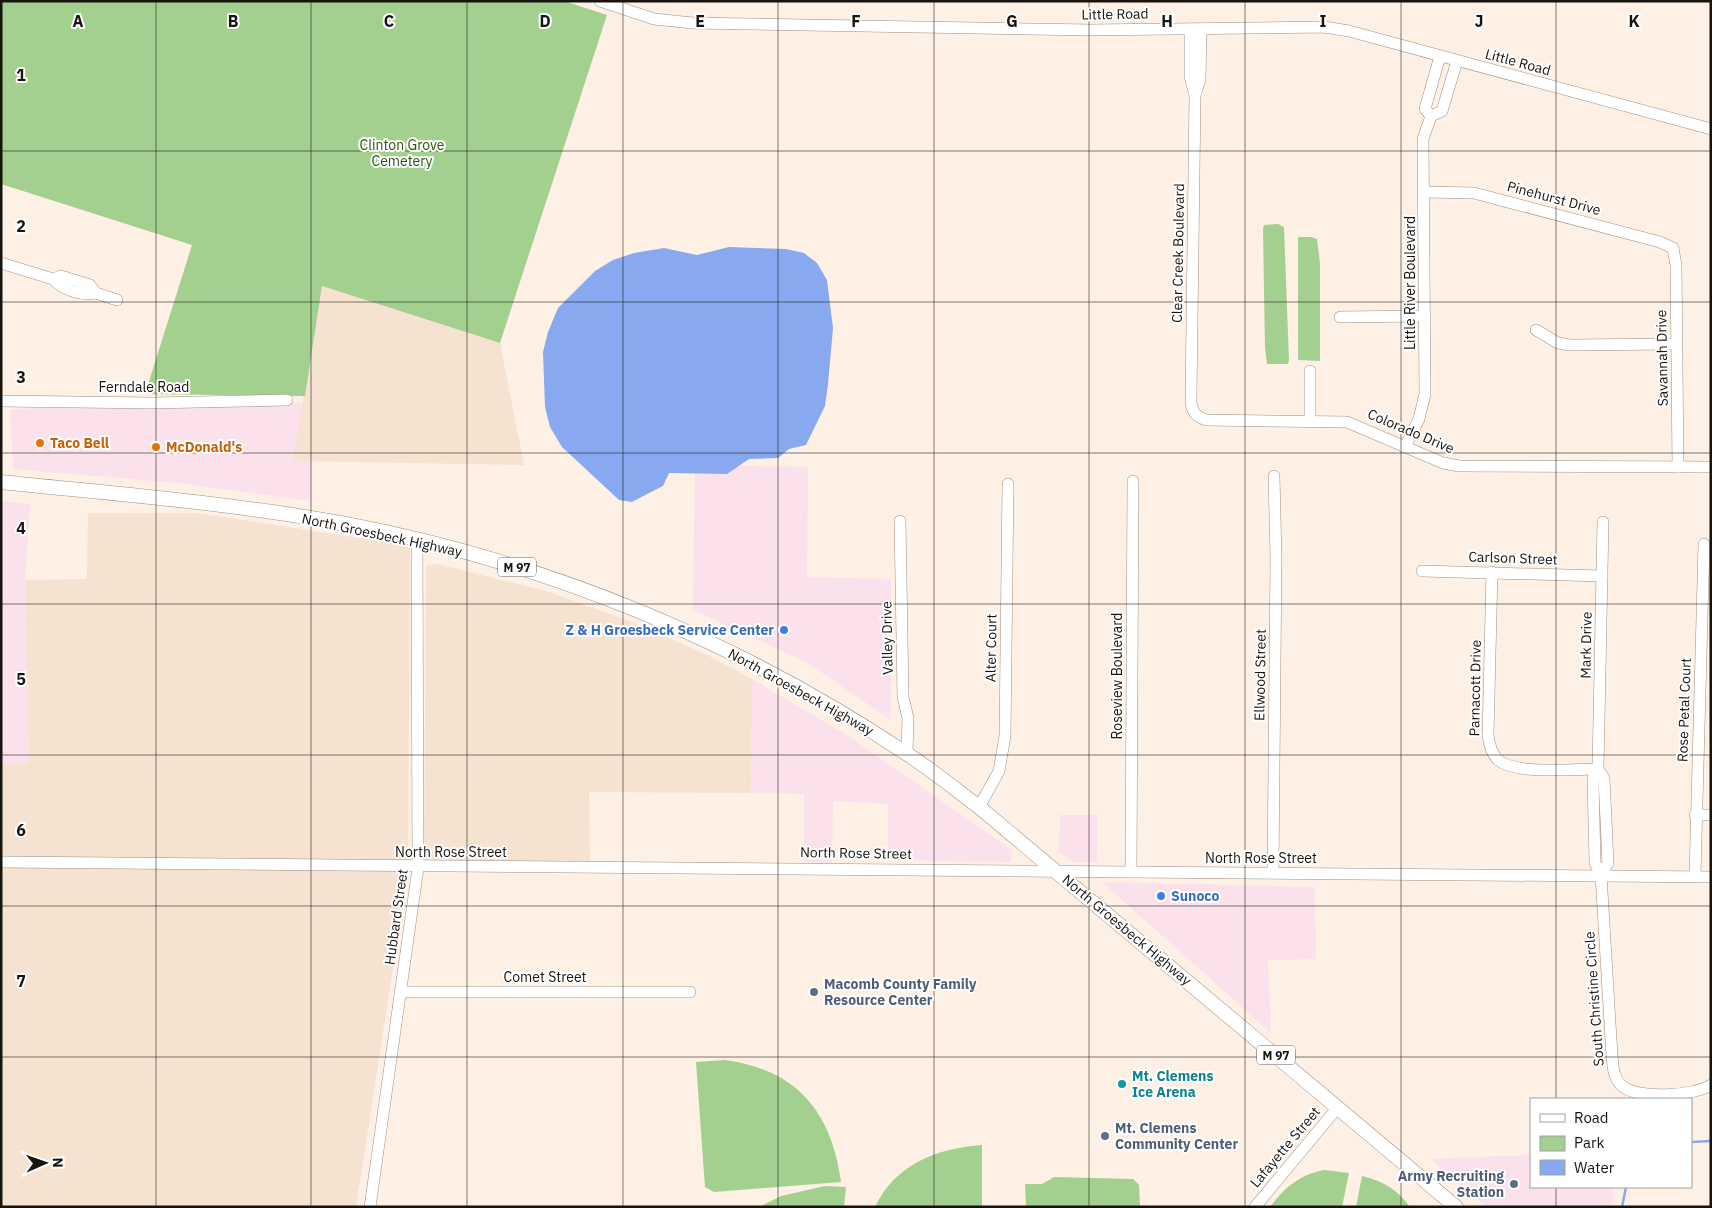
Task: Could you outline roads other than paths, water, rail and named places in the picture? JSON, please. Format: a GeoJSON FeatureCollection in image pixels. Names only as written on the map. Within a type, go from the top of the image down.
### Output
{"type":"FeatureCollection","features":[{"type":"Feature","properties":{"kind":"main road","name":"North Groesbeck Highway"},"geometry":{"type":"LineString","coordinates":[[1,482],[273,513],[348,525],[417,539],[565,583],[670,625],[760,667],[907,754],[979,807],[1456,1207]]}},
{"type":"Feature","properties":{"kind":"street","name":"Little Road"},"geometry":{"type":"LineString","coordinates":[[600,1],[654,19],[693,24],[992,29],[1324,27],[1349,32],[1711,129]]}},
{"type":"Feature","properties":{"kind":"street","name":"Clear Creek Boulevard"},"geometry":{"type":"LineString","coordinates":[[1193,411],[1191,399],[1195,95],[1190,82],[1195,58],[1196,29]]}},
{"type":"Feature","properties":{"kind":"street","name":"Little River Boulevard"},"geometry":{"type":"LineString","coordinates":[[1431,116],[1425,109],[1440,56]]}},
{"type":"Feature","properties":{"kind":"street","name":"Little River Boulevard"},"geometry":{"type":"LineString","coordinates":[[1405,447],[1419,419],[1425,394],[1423,139],[1431,116],[1442,111],[1457,61]]}},
{"type":"Feature","properties":{"kind":"street"},"geometry":{"type":"LineString","coordinates":[[1430,88],[1447,93]]}},
{"type":"Feature","properties":{"kind":"street","name":"Pinehurst Drive"},"geometry":{"type":"LineString","coordinates":[[1424,192],[1458,192],[1489,196],[1660,242],[1673,248]]}},
{"type":"Feature","properties":{"kind":"street","name":"Savannah Drive"},"geometry":{"type":"LineString","coordinates":[[1673,248],[1675,252],[1678,467]]}},
{"type":"Feature","properties":{"kind":"street"},"geometry":{"type":"LineString","coordinates":[[1,263],[53,279],[58,286],[88,295],[96,293],[117,300]]}},
{"type":"Feature","properties":{"kind":"street"},"geometry":{"type":"LineString","coordinates":[[1340,317],[1425,316]]}},
{"type":"Feature","properties":{"kind":"street"},"geometry":{"type":"LineString","coordinates":[[1536,330],[1558,343],[1570,345],[1676,344]]}},
{"type":"Feature","properties":{"kind":"street"},"geometry":{"type":"LineString","coordinates":[[1310,371],[1310,421]]}},
{"type":"Feature","properties":{"kind":"street","name":"Ferndale Road"},"geometry":{"type":"LineString","coordinates":[[1,401],[152,403],[287,400]]}},
{"type":"Feature","properties":{"kind":"street","name":"Colorado Drive"},"geometry":{"type":"LineString","coordinates":[[1193,411],[1206,420],[1347,422],[1443,463],[1459,466],[1711,467]]}},
{"type":"Feature","properties":{"kind":"street","name":"Ellwood Street"},"geometry":{"type":"LineString","coordinates":[[1273,873],[1276,558],[1274,476]]}},
{"type":"Feature","properties":{"kind":"street","name":"Roseview Boulevard"},"geometry":{"type":"LineString","coordinates":[[1131,872],[1133,482]]}},
{"type":"Feature","properties":{"kind":"street","name":"Alter Court"},"geometry":{"type":"LineString","coordinates":[[979,807],[999,771],[1005,736],[1008,484]]}},
{"type":"Feature","properties":{"kind":"street","name":"Valley Drive"},"geometry":{"type":"LineString","coordinates":[[900,521],[903,697],[908,718],[907,754]]}},
{"type":"Feature","properties":{"kind":"street","name":"Mark Drive"},"geometry":{"type":"LineString","coordinates":[[1601,875],[1608,863],[1604,778],[1598,769],[1603,522]]}},
{"type":"Feature","properties":{"kind":"street","name":"Hubbard Street"},"geometry":{"type":"LineString","coordinates":[[370,1207],[418,868],[417,539]]}},
{"type":"Feature","properties":{"kind":"street","name":"Rose Petal Court"},"geometry":{"type":"LineString","coordinates":[[1695,876],[1695,815],[1704,544]]}},
{"type":"Feature","properties":{"kind":"street","name":"Carlson Street"},"geometry":{"type":"LineString","coordinates":[[1422,571],[1602,576]]}},
{"type":"Feature","properties":{"kind":"street","name":"Parnacott Drive"},"geometry":{"type":"LineString","coordinates":[[1492,572],[1488,735],[1494,755],[1499,761],[1515,767],[1598,769]]}},
{"type":"Feature","properties":{"kind":"street"},"geometry":{"type":"LineString","coordinates":[[1695,815],[1711,815]]}},
{"type":"Feature","properties":{"kind":"street","name":"North Rose Street"},"geometry":{"type":"LineString","coordinates":[[1,862],[418,868],[1055,870],[1711,876]]}},
{"type":"Feature","properties":{"kind":"street","name":"South Christine Circle"},"geometry":{"type":"LineString","coordinates":[[1601,875],[1612,1056],[1614,1071],[1618,1081],[1631,1092],[1643,1094],[1692,1092],[1711,1085]]}},
{"type":"Feature","properties":{"kind":"street","name":"Comet Street"},"geometry":{"type":"LineString","coordinates":[[401,992],[690,992]]}},
{"type":"Feature","properties":{"kind":"street","name":"Lafayette Street"},"geometry":{"type":"LineString","coordinates":[[1255,1207],[1338,1107]]}},
{"type":"Feature","properties":{"kind":"water"},"geometry":{"type":"Polygon","coordinates":[[[729,247],[786,249],[804,253],[817,263],[827,280],[833,328],[825,406],[806,445],[789,449],[778,458],[749,459],[727,474],[669,473],[663,486],[632,502],[619,500],[562,447],[550,427],[545,407],[543,352],[548,332],[558,308],[595,271],[613,260],[634,253],[664,248],[697,255],[729,247]]]}},
{"type":"Feature","properties":{"kind":"waterway"},"geometry":{"type":"LineString","coordinates":[[1692,1142],[1711,1141]]}},
{"type":"Feature","properties":{"kind":"waterway"},"geometry":{"type":"LineString","coordinates":[[1622,1207],[1626,1188]]}},
{"type":"Feature","properties":{"kind":"place","name":"Taco Bell"},"geometry":{"type":"Point","coordinates":[40,443]}},
{"type":"Feature","properties":{"kind":"place","name":"McDonald's"},"geometry":{"type":"Point","coordinates":[156,447]}},
{"type":"Feature","properties":{"kind":"place","name":"Z & H Groesbeck Service Center"},"geometry":{"type":"Point","coordinates":[784,630]}},
{"type":"Feature","properties":{"kind":"place","name":"Sunoco"},"geometry":{"type":"Point","coordinates":[1161,896]}},
{"type":"Feature","properties":{"kind":"place","name":"Macomb County Family Resource Center"},"geometry":{"type":"Point","coordinates":[814,992]}},
{"type":"Feature","properties":{"kind":"place","name":"Mt. Clemens Ice Arena"},"geometry":{"type":"Point","coordinates":[1122,1084]}},
{"type":"Feature","properties":{"kind":"place","name":"Mt. Clemens Community Center"},"geometry":{"type":"Point","coordinates":[1105,1136]}},
{"type":"Feature","properties":{"kind":"place","name":"Army Recruiting Station"},"geometry":{"type":"Point","coordinates":[1514,1184]}},
{"type":"Feature","properties":{"kind":"park label","name":"Clinton Grove Cemetery"},"geometry":{"type":"Point","coordinates":[402,154]}}]}
